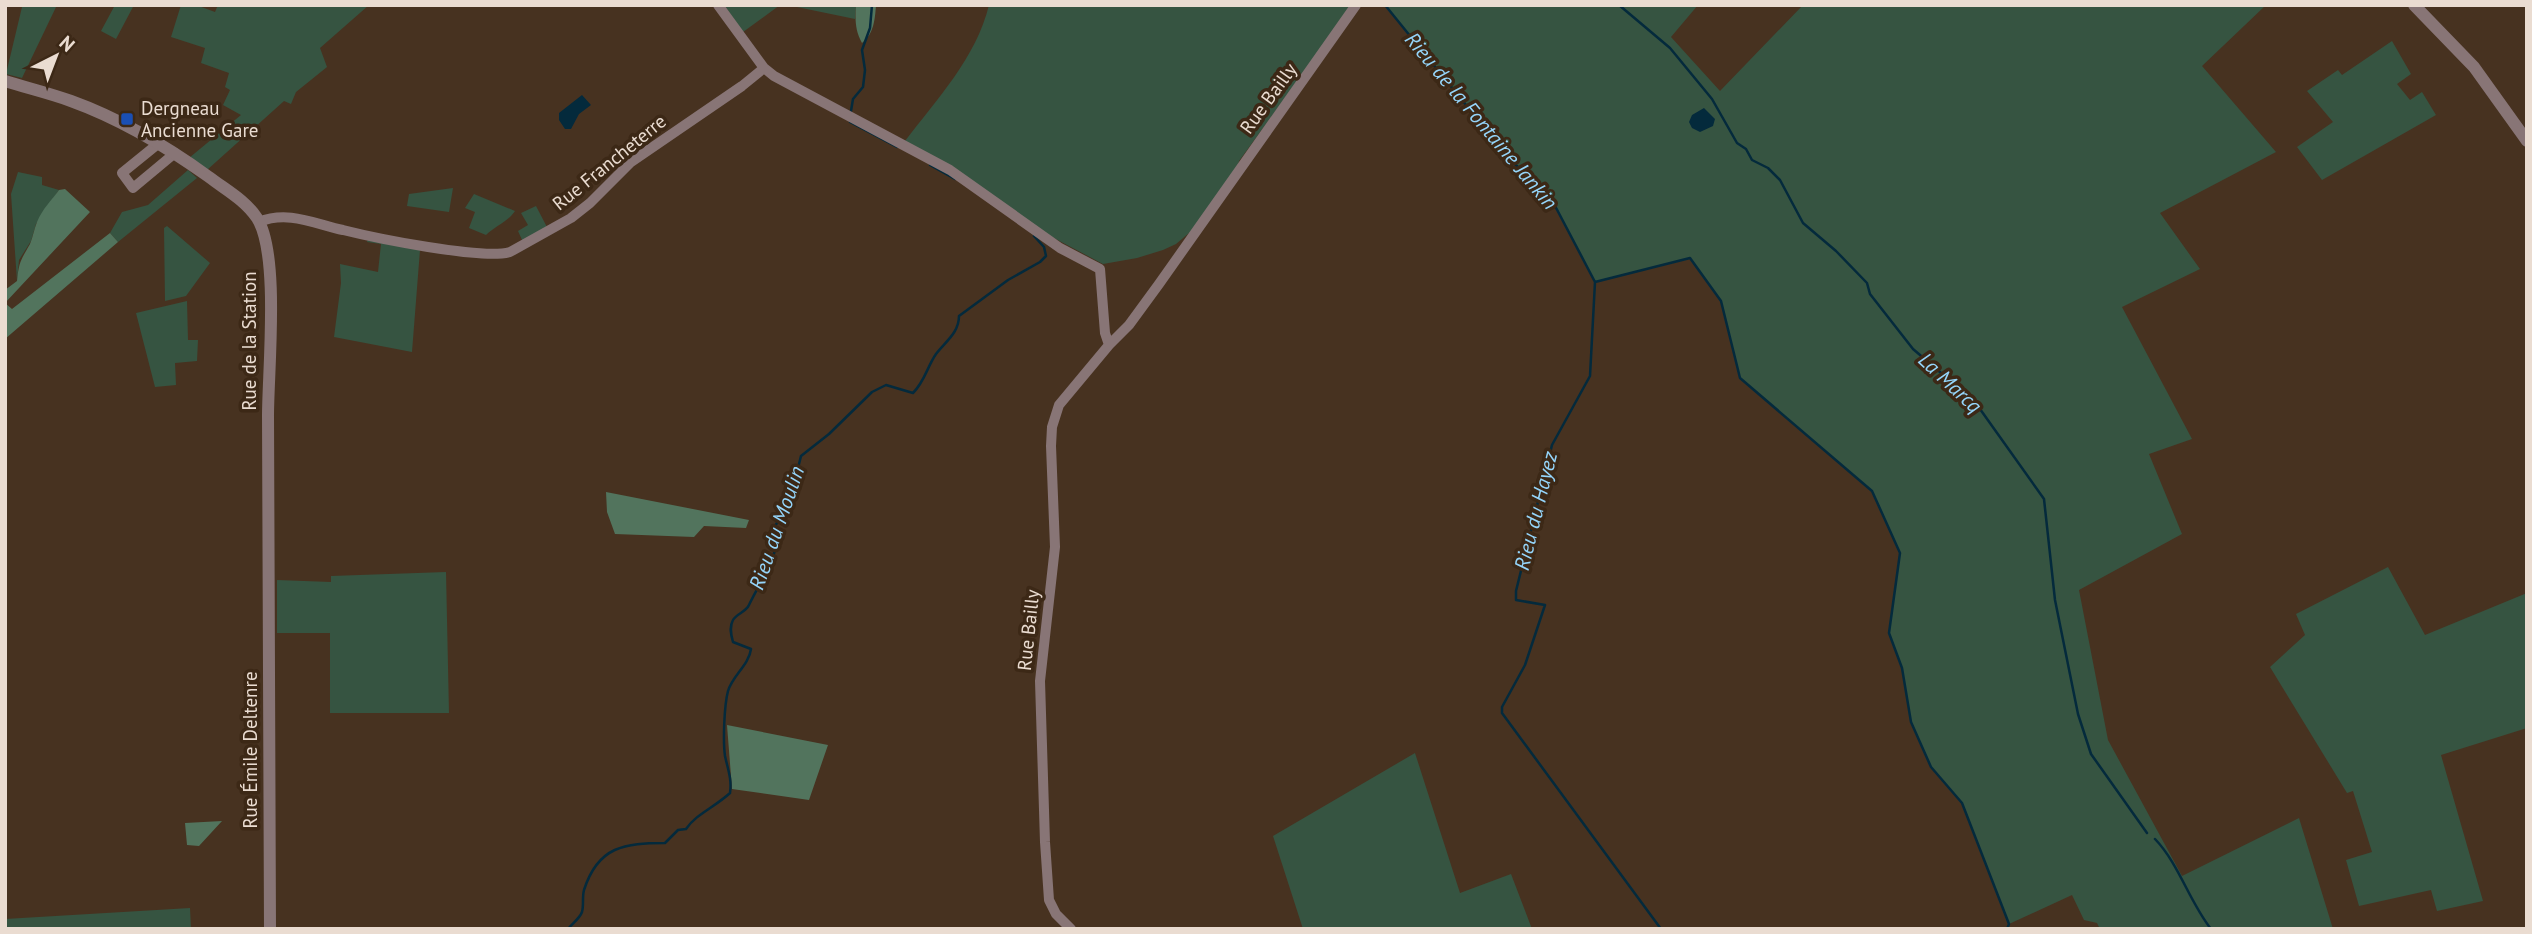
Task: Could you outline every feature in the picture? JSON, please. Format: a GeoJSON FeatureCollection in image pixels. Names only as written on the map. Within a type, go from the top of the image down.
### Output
{"type":"FeatureCollection","features":[{"type":"Feature","properties":{"kind":"street"},"geometry":{"type":"LineString","coordinates":[[718,5],[764,68],[791,86],[950,170],[1060,248],[1100,269],[1108,345]]}},
{"type":"Feature","properties":{"kind":"street","name":"Rue Bailly"},"geometry":{"type":"LineString","coordinates":[[1071,929],[1056,915],[1049,900],[1045,842],[1040,681],[1055,547],[1051,446],[1054,416],[1059,405],[1108,345],[1129,325],[1356,5]]}},
{"type":"Feature","properties":{"kind":"street"},"geometry":{"type":"LineString","coordinates":[[2413,5],[2474,67],[2527,141]]}},
{"type":"Feature","properties":{"kind":"street","name":"Rue Francheterre"},"geometry":{"type":"LineString","coordinates":[[259,222],[278,216],[292,217],[368,236],[501,254],[571,218],[631,162],[764,68]]}},
{"type":"Feature","properties":{"kind":"street","name":"Rue de la Station"},"geometry":{"type":"LineString","coordinates":[[5,80],[122,122],[159,143],[241,200],[259,222],[268,247],[269,260],[270,572]]}},
{"type":"Feature","properties":{"kind":"street"},"geometry":{"type":"LineString","coordinates":[[159,143],[122,173],[133,188],[174,153]]}},
{"type":"Feature","properties":{"kind":"street","name":"Rue Émile Deltenre"},"geometry":{"type":"LineString","coordinates":[[270,572],[270,929]]}},
{"type":"Feature","properties":{"kind":"green space"},"geometry":{"type":"Polygon","coordinates":[[[19,5],[57,5],[22,78],[6,74],[22,7],[19,5]]]}},
{"type":"Feature","properties":{"kind":"green space"},"geometry":{"type":"Polygon","coordinates":[[[115,5],[134,5],[116,39],[101,31],[115,5]]]}},
{"type":"Feature","properties":{"kind":"green space"},"geometry":{"type":"Polygon","coordinates":[[[181,5],[196,5],[215,12],[218,5],[369,5],[320,48],[327,67],[296,92],[291,104],[284,101],[207,170],[189,158],[241,115],[223,105],[230,90],[225,87],[229,73],[201,63],[205,48],[171,37],[181,5]]]}},
{"type":"Feature","properties":{"kind":"green space"},"geometry":{"type":"Polygon","coordinates":[[[724,5],[780,5],[743,32],[724,5]]]}},
{"type":"Feature","properties":{"kind":"green space"},"geometry":{"type":"Polygon","coordinates":[[[796,5],[856,5],[855,19],[797,7],[796,5]]]}},
{"type":"Feature","properties":{"kind":"green space"},"geometry":{"type":"Polygon","coordinates":[[[856,5],[876,5],[871,31],[862,43],[856,25],[856,5]]]}},
{"type":"Feature","properties":{"kind":"green space"},"geometry":{"type":"Polygon","coordinates":[[[989,5],[1353,5],[1239,161],[1191,234],[1163,250],[1103,264],[1052,237],[905,141],[965,60],[975,43],[989,5]]]}},
{"type":"Feature","properties":{"kind":"green space"},"geometry":{"type":"Polygon","coordinates":[[[1385,5],[1698,5],[1671,37],[1720,91],[1803,5],[2266,5],[2202,66],[2276,152],[2160,213],[2200,269],[2122,307],[2192,439],[2149,454],[2182,534],[2079,590],[2108,740],[2182,876],[2299,818],[2333,929],[2100,929],[2097,923],[2084,920],[2072,895],[2009,924],[1962,803],[1931,767],[1911,722],[1902,668],[1889,633],[1900,553],[1872,491],[1740,378],[1721,301],[1690,259],[1595,282],[1553,202],[1509,158],[1385,5]]]}},
{"type":"Feature","properties":{"kind":"green space"},"geometry":{"type":"Polygon","coordinates":[[[2392,41],[2411,74],[2397,84],[2410,100],[2422,92],[2436,115],[2322,180],[2297,147],[2333,122],[2307,91],[2338,70],[2342,75],[2392,41]]]}},
{"type":"Feature","properties":{"kind":"green space"},"geometry":{"type":"Polygon","coordinates":[[[188,170],[197,178],[118,242],[110,233],[122,212],[148,205],[188,170]]]}},
{"type":"Feature","properties":{"kind":"green space"},"geometry":{"type":"Polygon","coordinates":[[[18,172],[42,177],[42,185],[59,190],[36,224],[31,241],[19,260],[17,281],[11,194],[18,172]]]}},
{"type":"Feature","properties":{"kind":"green space"},"geometry":{"type":"Polygon","coordinates":[[[453,188],[449,212],[407,206],[409,194],[453,188]]]}},
{"type":"Feature","properties":{"kind":"green space"},"geometry":{"type":"Polygon","coordinates":[[[65,189],[90,212],[5,303],[5,290],[17,281],[21,261],[39,217],[59,190],[65,189]]]}},
{"type":"Feature","properties":{"kind":"green space"},"geometry":{"type":"Polygon","coordinates":[[[474,194],[515,211],[486,235],[469,228],[475,212],[465,208],[474,194]]]}},
{"type":"Feature","properties":{"kind":"green space"},"geometry":{"type":"Polygon","coordinates":[[[536,206],[548,229],[523,242],[518,231],[528,225],[521,213],[536,206]]]}},
{"type":"Feature","properties":{"kind":"green space"},"geometry":{"type":"Polygon","coordinates":[[[167,226],[210,263],[186,296],[165,301],[164,228],[167,226]]]}},
{"type":"Feature","properties":{"kind":"green space"},"geometry":{"type":"Polygon","coordinates":[[[110,233],[118,242],[5,339],[5,303],[12,309],[110,233]]]}},
{"type":"Feature","properties":{"kind":"green space"},"geometry":{"type":"Polygon","coordinates":[[[368,239],[420,250],[412,352],[334,337],[341,283],[340,264],[378,272],[381,244],[367,242],[368,239]]]}},
{"type":"Feature","properties":{"kind":"green space"},"geometry":{"type":"Polygon","coordinates":[[[187,301],[188,340],[198,340],[197,361],[175,363],[176,385],[155,387],[136,313],[187,301]]]}},
{"type":"Feature","properties":{"kind":"green space"},"geometry":{"type":"Polygon","coordinates":[[[606,492],[749,520],[746,528],[704,526],[694,537],[615,534],[607,512],[606,492]]]}},
{"type":"Feature","properties":{"kind":"green space"},"geometry":{"type":"Polygon","coordinates":[[[2388,567],[2425,635],[2527,593],[2527,728],[2441,755],[2483,901],[2437,911],[2431,890],[2359,906],[2346,860],[2372,852],[2353,791],[2347,793],[2270,667],[2305,635],[2296,614],[2388,567]]]}},
{"type":"Feature","properties":{"kind":"green space"},"geometry":{"type":"Polygon","coordinates":[[[446,572],[449,713],[330,713],[330,633],[277,633],[277,580],[331,582],[331,576],[446,572]]]}},
{"type":"Feature","properties":{"kind":"green space"},"geometry":{"type":"Polygon","coordinates":[[[727,725],[828,745],[809,800],[732,789],[727,725]]]}},
{"type":"Feature","properties":{"kind":"green space"},"geometry":{"type":"Polygon","coordinates":[[[1415,753],[1460,893],[1511,874],[1532,929],[1303,929],[1273,836],[1415,753]]]}},
{"type":"Feature","properties":{"kind":"green space"},"geometry":{"type":"Polygon","coordinates":[[[222,821],[199,846],[187,845],[185,823],[222,821]]]}},
{"type":"Feature","properties":{"kind":"green space"},"geometry":{"type":"Polygon","coordinates":[[[190,908],[191,929],[5,929],[5,919],[190,908]]]}},
{"type":"Feature","properties":{"kind":"water"},"geometry":{"type":"Polygon","coordinates":[[[582,95],[591,105],[579,114],[571,129],[565,129],[559,120],[559,113],[582,95]]]}},
{"type":"Feature","properties":{"kind":"water"},"geometry":{"type":"Polygon","coordinates":[[[1704,108],[1715,119],[1713,126],[1700,132],[1692,128],[1689,122],[1692,115],[1704,108]]]}},
{"type":"Feature","properties":{"kind":"waterway","name":"Rieu du Moulin"},"geometry":{"type":"LineString","coordinates":[[851,111],[853,99],[863,87],[865,70],[862,50],[870,28],[872,5]]}},
{"type":"Feature","properties":{"kind":"waterway","name":"Rieu de la Fontaine Jankin"},"geometry":{"type":"LineString","coordinates":[[1385,5],[1509,158],[1553,202],[1595,282],[1690,258],[1721,301],[1740,378],[1872,491],[1900,553],[1889,633],[1902,668],[1911,722],[1931,767],[1962,803],[2009,924],[2007,929]]}},
{"type":"Feature","properties":{"kind":"waterway","name":"La Marcq"},"geometry":{"type":"LineString","coordinates":[[1619,5],[1670,48],[1712,99],[1737,143],[1746,149],[1752,160],[1768,168],[1780,180],[1803,223],[1836,251],[1867,283],[1870,294],[1913,349],[1975,402],[2044,499],[2055,600],[2078,714],[2091,754],[2147,833]]}},
{"type":"Feature","properties":{"kind":"waterway","name":"Rieu du Moulin"},"geometry":{"type":"LineString","coordinates":[[850,122],[897,147]]}},
{"type":"Feature","properties":{"kind":"waterway","name":"Rieu du Moulin"},"geometry":{"type":"LineString","coordinates":[[930,165],[955,179]]}},
{"type":"Feature","properties":{"kind":"waterway","name":"Rieu du Moulin"},"geometry":{"type":"LineString","coordinates":[[568,929],[581,914],[584,890],[590,875],[605,856],[625,846],[665,843],[678,830],[686,829],[730,793],[724,742],[727,698],[730,686],[751,649],[733,642],[731,625],[734,618],[748,607],[770,563],[777,539],[773,529],[779,520],[782,499],[798,468],[801,456],[829,434],[872,392],[886,385],[913,393],[936,354],[954,332],[959,316],[1046,256],[1044,247],[1034,236]]}},
{"type":"Feature","properties":{"kind":"waterway","name":"Rieu du Hayez"},"geometry":{"type":"LineString","coordinates":[[1595,282],[1590,376],[1552,445],[1516,591],[1516,600],[1545,605],[1525,665],[1502,707],[1502,713],[1661,929]]}},
{"type":"Feature","properties":{"kind":"waterway","name":"La Marcq"},"geometry":{"type":"LineString","coordinates":[[2155,839],[2171,860],[2211,929]]}},
{"type":"Feature","properties":{"kind":"place","name":"Dergneau Ancienne Gare"},"geometry":{"type":"Point","coordinates":[127,119]}}]}
